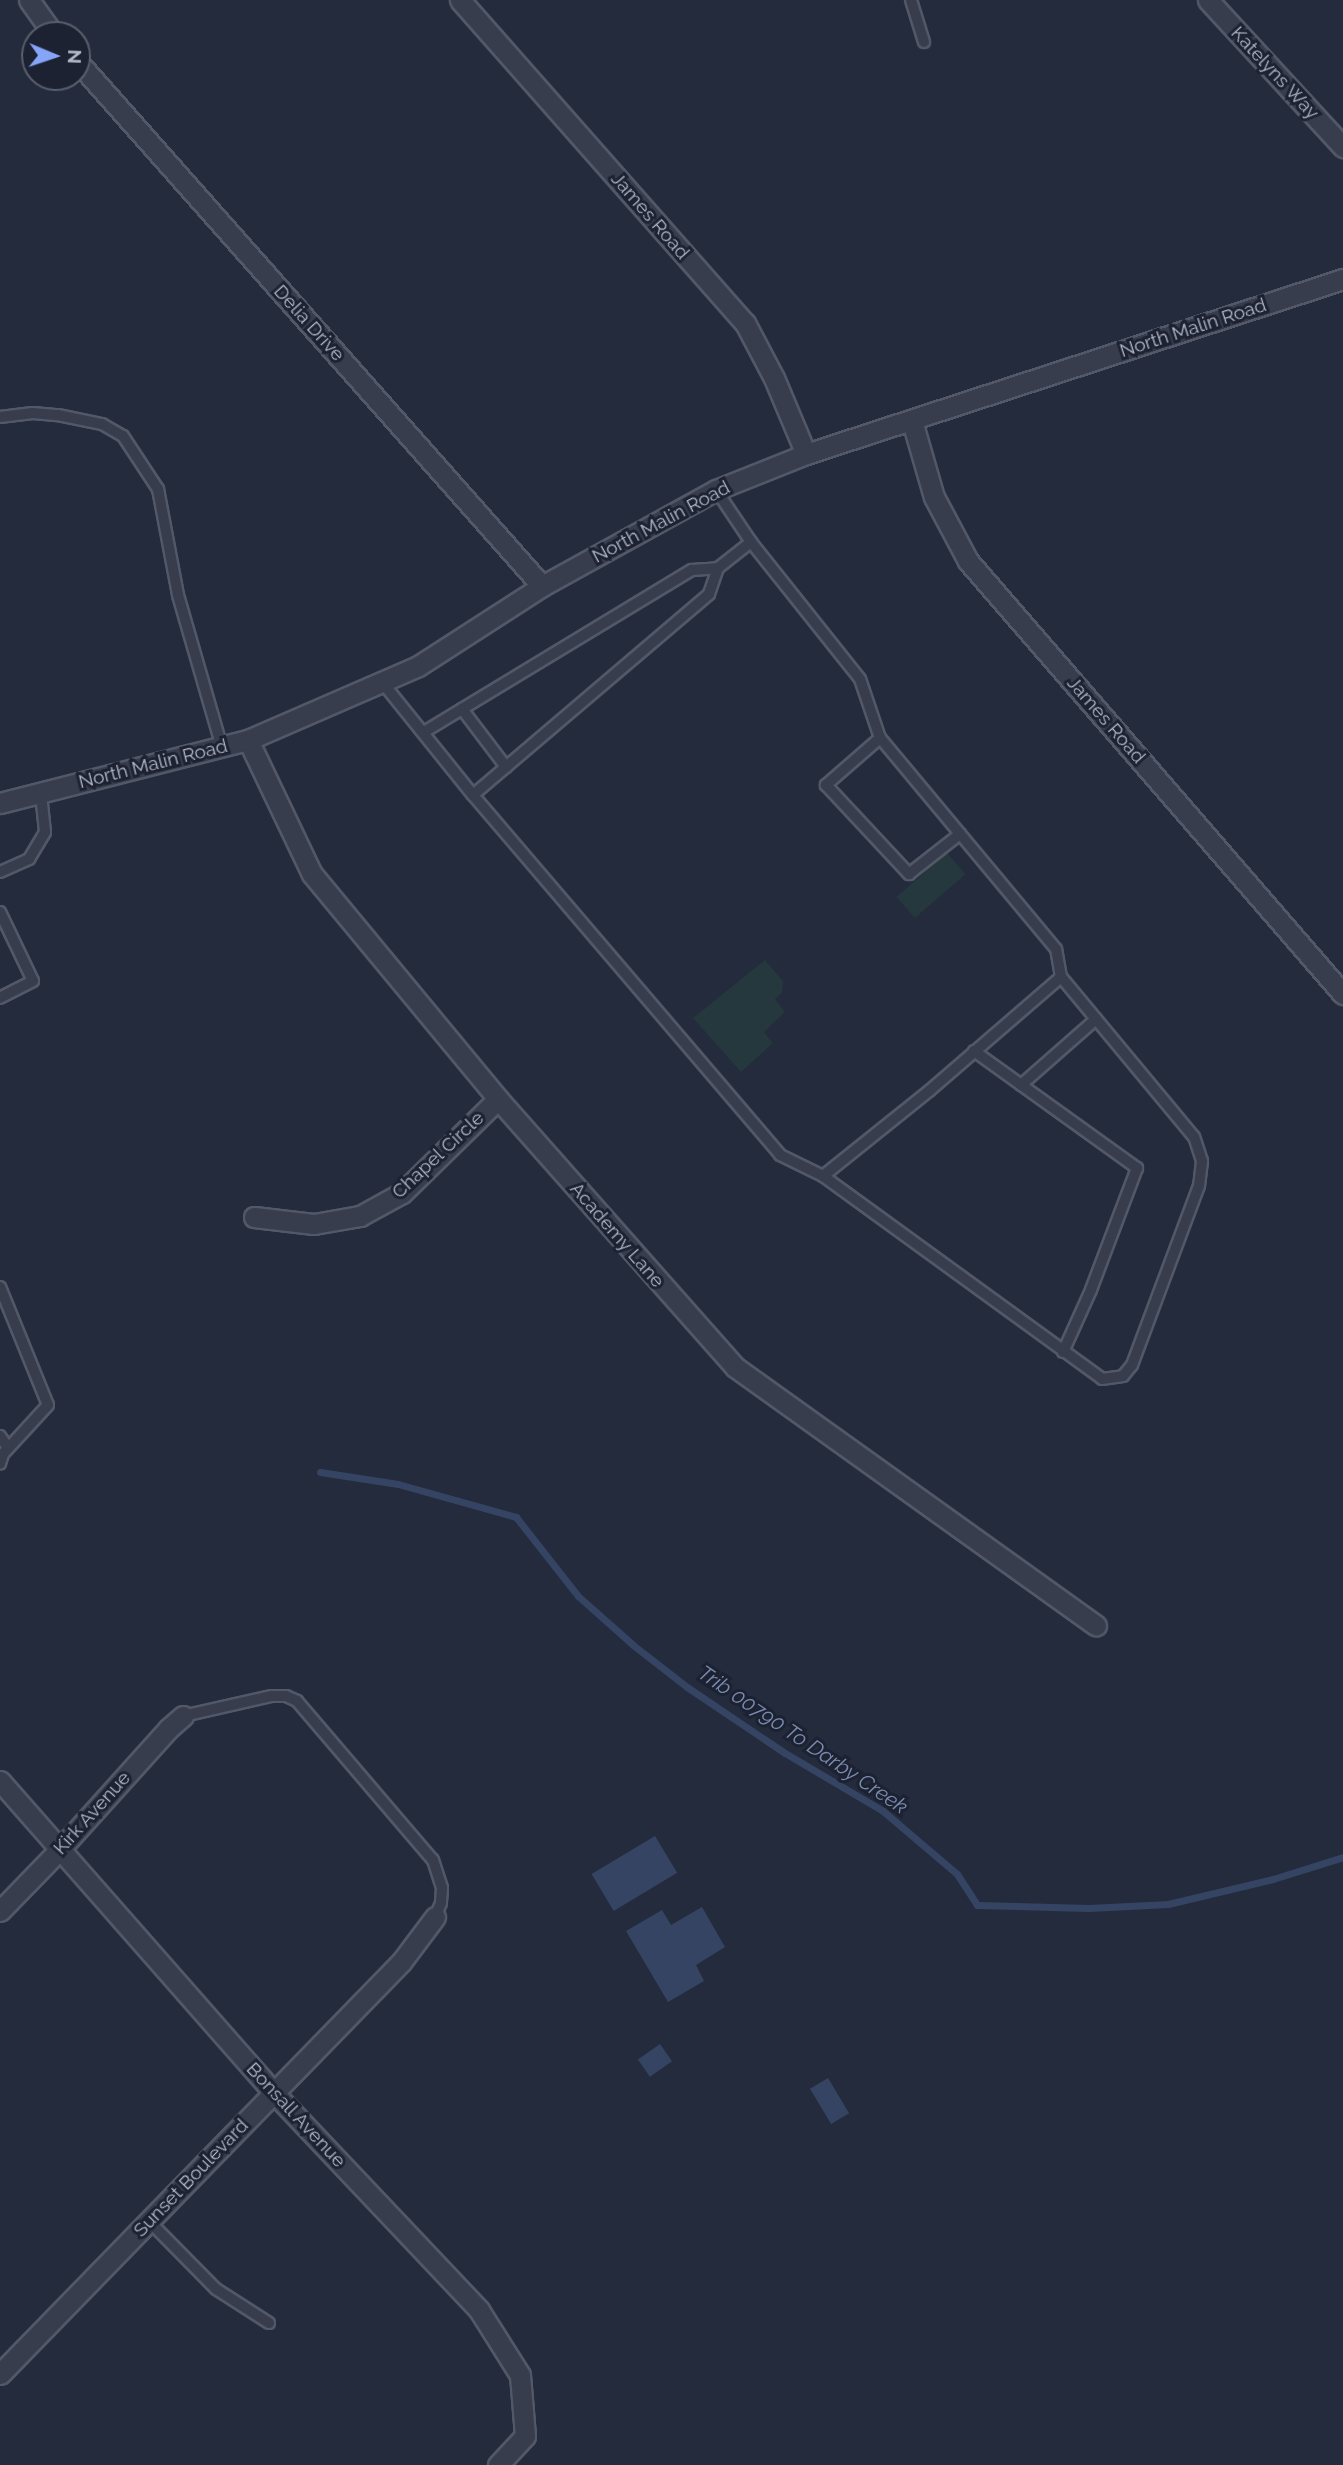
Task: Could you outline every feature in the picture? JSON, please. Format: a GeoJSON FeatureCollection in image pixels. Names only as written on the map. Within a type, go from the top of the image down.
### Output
{"type":"FeatureCollection","features":[{"type":"Feature","properties":{"kind":"street"},"geometry":{"type":"LineString","coordinates":[[29,0],[44,21]]}},
{"type":"Feature","properties":{"kind":"street","name":"James Road"},"geometry":{"type":"LineString","coordinates":[[460,0],[745,323],[774,377],[806,454]]}},
{"type":"Feature","properties":{"kind":"street","name":"Katelyns Way"},"geometry":{"type":"LineString","coordinates":[[1208,0],[1343,147]]}},
{"type":"Feature","properties":{"kind":"street","name":"Delia Drive"},"geometry":{"type":"LineString","coordinates":[[91,77],[542,586]]}},
{"type":"Feature","properties":{"kind":"street","name":"North Malin Road"},"geometry":{"type":"LineString","coordinates":[[0,803],[248,740],[382,682],[418,666],[542,586],[716,490],[806,454],[1343,279]]}},
{"type":"Feature","properties":{"kind":"street","name":"James Road"},"geometry":{"type":"LineString","coordinates":[[912,421],[934,497],[968,561],[1343,994]]}},
{"type":"Feature","properties":{"kind":"street","name":"Academy Lane"},"geometry":{"type":"LineString","coordinates":[[248,740],[312,874],[498,1099],[735,1367],[1096,1625]]}},
{"type":"Feature","properties":{"kind":"street","name":"Chapel Circle"},"geometry":{"type":"LineString","coordinates":[[254,1217],[314,1224],[360,1216],[402,1193],[498,1099]]}},
{"type":"Feature","properties":{"kind":"street","name":"Kirk Avenue"},"geometry":{"type":"LineString","coordinates":[[0,1910],[61,1849],[168,1729],[183,1716]]}},
{"type":"Feature","properties":{"kind":"street","name":"Bonsall Avenue"},"geometry":{"type":"LineString","coordinates":[[0,1781],[274,2093],[479,2310],[520,2375],[525,2436],[498,2465]]}},
{"type":"Feature","properties":{"kind":"street","name":"Sunset Boulevard"},"geometry":{"type":"LineString","coordinates":[[0,2374],[402,1961],[435,1917]]}},
{"type":"Feature","properties":{"kind":"lane"},"geometry":{"type":"LineString","coordinates":[[911,0],[924,42]]}},
{"type":"Feature","properties":{"kind":"lane"},"geometry":{"type":"LineString","coordinates":[[0,417],[33,413],[102,424],[122,436],[137,457],[158,489],[178,595],[222,747]]}},
{"type":"Feature","properties":{"kind":"lane"},"geometry":{"type":"LineString","coordinates":[[382,682],[473,795],[780,1155],[823,1176],[1102,1379],[1123,1376],[1132,1365],[1199,1186],[1202,1161],[1194,1138],[1061,977],[1056,949],[880,738],[860,679],[751,542],[716,490]]}},
{"type":"Feature","properties":{"kind":"lane"},"geometry":{"type":"LineString","coordinates":[[473,795],[709,594],[718,568],[751,542]]}},
{"type":"Feature","properties":{"kind":"lane"},"geometry":{"type":"LineString","coordinates":[[424,732],[692,570],[718,568]]}},
{"type":"Feature","properties":{"kind":"lane"},"geometry":{"type":"LineString","coordinates":[[462,709],[506,767]]}},
{"type":"Feature","properties":{"kind":"lane"},"geometry":{"type":"LineString","coordinates":[[880,738],[826,785],[909,874],[960,834]]}},
{"type":"Feature","properties":{"kind":"lane"},"geometry":{"type":"LineString","coordinates":[[0,872],[29,859],[45,832],[41,793]]}},
{"type":"Feature","properties":{"kind":"lane"},"geometry":{"type":"LineString","coordinates":[[0,912],[33,981],[0,998]]}},
{"type":"Feature","properties":{"kind":"lane"},"geometry":{"type":"LineString","coordinates":[[823,1176],[929,1091],[1061,977]]}},
{"type":"Feature","properties":{"kind":"lane"},"geometry":{"type":"LineString","coordinates":[[1021,1085],[1096,1019]]}},
{"type":"Feature","properties":{"kind":"lane"},"geometry":{"type":"LineString","coordinates":[[974,1051],[1137,1168],[1091,1290],[1063,1352]]}},
{"type":"Feature","properties":{"kind":"lane"},"geometry":{"type":"LineString","coordinates":[[0,1287],[48,1405],[8,1448],[0,1464]]}},
{"type":"Feature","properties":{"kind":"lane"},"geometry":{"type":"LineString","coordinates":[[0,1436],[8,1448]]}},
{"type":"Feature","properties":{"kind":"lane"},"geometry":{"type":"LineString","coordinates":[[183,1716],[272,1696],[286,1696],[297,1701],[433,1860],[442,1888],[441,1903],[435,1917]]}},
{"type":"Feature","properties":{"kind":"lane"},"geometry":{"type":"LineString","coordinates":[[149,2221],[216,2289],[269,2323]]}},
{"type":"Feature","properties":{"kind":"green space"},"geometry":{"type":"Polygon","coordinates":[[[947,853],[965,874],[915,918],[896,897],[947,853]]]}},
{"type":"Feature","properties":{"kind":"green space"},"geometry":{"type":"Polygon","coordinates":[[[765,960],[783,981],[782,993],[775,999],[785,1012],[764,1032],[773,1043],[741,1072],[693,1018],[765,960]]]}},
{"type":"Feature","properties":{"kind":"water"},"geometry":{"type":"Polygon","coordinates":[[[655,1836],[677,1873],[614,1911],[592,1874],[655,1836]]]}},
{"type":"Feature","properties":{"kind":"water"},"geometry":{"type":"Polygon","coordinates":[[[702,1907],[725,1947],[696,1965],[704,1981],[668,2002],[626,1931],[662,1910],[671,1925],[702,1907]]]}},
{"type":"Feature","properties":{"kind":"water"},"geometry":{"type":"Polygon","coordinates":[[[660,2044],[672,2061],[650,2077],[638,2059],[660,2044]]]}},
{"type":"Feature","properties":{"kind":"water"},"geometry":{"type":"Polygon","coordinates":[[[828,2078],[849,2113],[831,2124],[810,2089],[828,2078]]]}},
{"type":"Feature","properties":{"kind":"waterway","name":"Trib 00790 To Darby Creek"},"geometry":{"type":"LineString","coordinates":[[320,1472],[398,1484],[516,1517],[578,1596],[633,1645],[687,1687],[785,1753],[883,1811],[957,1874],[977,1905],[1089,1908],[1168,1904],[1273,1879],[1343,1857]]}}]}
